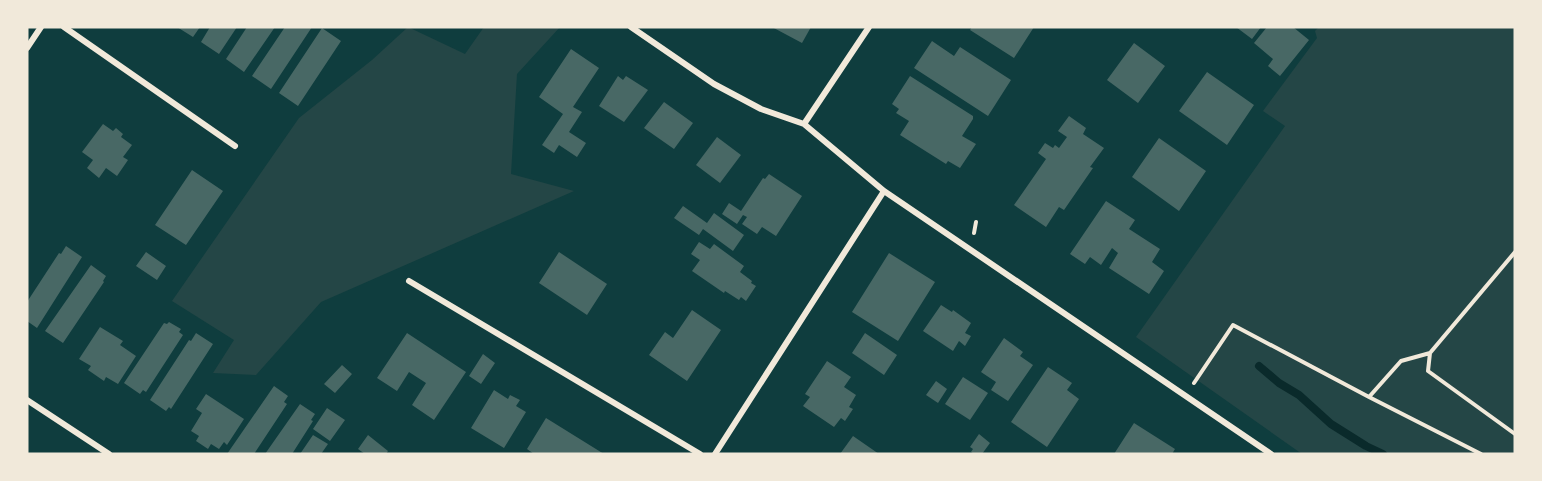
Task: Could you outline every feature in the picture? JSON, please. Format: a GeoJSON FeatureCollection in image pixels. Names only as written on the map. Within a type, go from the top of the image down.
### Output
{"type":"FeatureCollection","features":[{"type":"Feature","properties":{"kind":"street"},"geometry":{"type":"LineString","coordinates":[[27,48],[41,27]]}},
{"type":"Feature","properties":{"kind":"street"},"geometry":{"type":"LineString","coordinates":[[64,27],[235,146]]}},
{"type":"Feature","properties":{"kind":"street"},"geometry":{"type":"LineString","coordinates":[[631,27],[714,84],[761,109],[804,124],[884,191],[1271,454]]}},
{"type":"Feature","properties":{"kind":"street"},"geometry":{"type":"LineString","coordinates":[[804,124],[868,27]]}},
{"type":"Feature","properties":{"kind":"street"},"geometry":{"type":"LineString","coordinates":[[715,454],[884,191]]}},
{"type":"Feature","properties":{"kind":"street"},"geometry":{"type":"LineString","coordinates":[[409,281],[700,454]]}},
{"type":"Feature","properties":{"kind":"street"},"geometry":{"type":"LineString","coordinates":[[27,400],[109,454]]}},
{"type":"Feature","properties":{"kind":"path"},"geometry":{"type":"LineString","coordinates":[[1369,397],[1401,362],[1430,353],[1515,252]]}},
{"type":"Feature","properties":{"kind":"path"},"geometry":{"type":"LineString","coordinates":[[1185,396],[1233,325],[1480,454]]}},
{"type":"Feature","properties":{"kind":"path"},"geometry":{"type":"LineString","coordinates":[[1430,353],[1428,371],[1515,434]]}},
{"type":"Feature","properties":{"kind":"shaded area"},"geometry":{"type":"Polygon","coordinates":[[[408,27],[465,54],[484,27],[560,27],[517,74],[511,174],[574,191],[321,302],[256,375],[213,373],[234,340],[172,301],[299,118],[372,60],[408,27]]]}},
{"type":"Feature","properties":{"kind":"shaded area"},"geometry":{"type":"Polygon","coordinates":[[[1319,27],[1515,27],[1515,454],[1302,454],[1136,337],[1285,126],[1263,111],[1317,38],[1315,31],[1319,27]]]}},
{"type":"Feature","properties":{"kind":"building"},"geometry":{"type":"Polygon","coordinates":[[[177,27],[200,27],[193,37],[177,27]]]}},
{"type":"Feature","properties":{"kind":"building"},"geometry":{"type":"Polygon","coordinates":[[[210,27],[237,27],[219,54],[201,42],[210,27]]]}},
{"type":"Feature","properties":{"kind":"building"},"geometry":{"type":"Polygon","coordinates":[[[247,27],[275,27],[244,72],[226,59],[247,27]]]}},
{"type":"Feature","properties":{"kind":"building"},"geometry":{"type":"Polygon","coordinates":[[[285,27],[312,27],[271,89],[252,76],[285,27]]]}},
{"type":"Feature","properties":{"kind":"building"},"geometry":{"type":"Polygon","coordinates":[[[772,27],[811,27],[802,43],[772,27]]]}},
{"type":"Feature","properties":{"kind":"building"},"geometry":{"type":"Polygon","coordinates":[[[972,27],[1034,27],[1014,58],[970,30],[972,27]]]}},
{"type":"Feature","properties":{"kind":"building"},"geometry":{"type":"Polygon","coordinates":[[[1236,27],[1261,27],[1252,39],[1236,27]]]}},
{"type":"Feature","properties":{"kind":"building"},"geometry":{"type":"Polygon","coordinates":[[[1267,27],[1293,27],[1309,40],[1280,76],[1268,66],[1273,59],[1254,43],[1267,27]]]}},
{"type":"Feature","properties":{"kind":"building"},"geometry":{"type":"Polygon","coordinates":[[[322,28],[341,41],[298,106],[279,93],[322,28]]]}},
{"type":"Feature","properties":{"kind":"building"},"geometry":{"type":"Polygon","coordinates":[[[932,41],[954,56],[960,47],[1011,80],[988,116],[914,68],[932,41]]]}},
{"type":"Feature","properties":{"kind":"building"},"geometry":{"type":"Polygon","coordinates":[[[1134,43],[1165,66],[1138,103],[1107,80],[1134,43]]]}},
{"type":"Feature","properties":{"kind":"building"},"geometry":{"type":"Polygon","coordinates":[[[571,49],[599,68],[573,107],[582,112],[569,132],[586,143],[577,157],[559,145],[554,153],[542,145],[563,114],[539,97],[571,49]]]}},
{"type":"Feature","properties":{"kind":"building"},"geometry":{"type":"Polygon","coordinates":[[[1207,72],[1254,105],[1227,145],[1179,111],[1207,72]]]}},
{"type":"Feature","properties":{"kind":"building"},"geometry":{"type":"Polygon","coordinates":[[[618,76],[623,80],[626,76],[648,90],[624,122],[599,106],[618,76]]]}},
{"type":"Feature","properties":{"kind":"building"},"geometry":{"type":"Polygon","coordinates":[[[910,76],[973,116],[962,136],[976,144],[960,168],[948,161],[946,164],[900,135],[909,121],[896,113],[899,109],[892,104],[910,76]]]}},
{"type":"Feature","properties":{"kind":"building"},"geometry":{"type":"Polygon","coordinates":[[[664,102],[693,123],[674,149],[644,128],[664,102]]]}},
{"type":"Feature","properties":{"kind":"building"},"geometry":{"type":"Polygon","coordinates":[[[1069,116],[1086,128],[1083,134],[1104,148],[1064,210],[1059,207],[1046,227],[1014,205],[1046,159],[1038,153],[1045,143],[1053,148],[1055,145],[1059,148],[1067,137],[1058,131],[1069,116]]]}},
{"type":"Feature","properties":{"kind":"building"},"geometry":{"type":"Polygon","coordinates":[[[103,124],[113,131],[116,128],[123,134],[121,137],[132,145],[123,157],[128,160],[117,176],[106,168],[99,178],[87,168],[93,160],[82,152],[103,124]]]}},
{"type":"Feature","properties":{"kind":"building"},"geometry":{"type":"Polygon","coordinates":[[[717,137],[741,155],[720,183],[696,165],[717,137]]]}},
{"type":"Feature","properties":{"kind":"building"},"geometry":{"type":"Polygon","coordinates":[[[1159,138],[1206,171],[1179,211],[1132,177],[1159,138]]]}},
{"type":"Feature","properties":{"kind":"building"},"geometry":{"type":"Polygon","coordinates":[[[192,170],[223,191],[186,245],[155,225],[192,170]]]}},
{"type":"Feature","properties":{"kind":"building"},"geometry":{"type":"Polygon","coordinates":[[[769,174],[802,196],[776,236],[762,227],[757,234],[742,224],[747,217],[743,215],[737,224],[722,214],[729,203],[741,211],[763,178],[765,179],[769,174]]]}},
{"type":"Feature","properties":{"kind":"building"},"geometry":{"type":"Polygon","coordinates":[[[1106,201],[1135,220],[1129,229],[1160,249],[1152,262],[1164,271],[1149,294],[1109,268],[1118,253],[1112,248],[1101,265],[1090,257],[1085,264],[1070,254],[1106,201]]]}},
{"type":"Feature","properties":{"kind":"building"},"geometry":{"type":"Polygon","coordinates":[[[683,206],[707,223],[714,213],[744,235],[733,251],[703,229],[699,235],[674,218],[683,206]]]}},
{"type":"Feature","properties":{"kind":"building"},"geometry":{"type":"Polygon","coordinates":[[[699,242],[710,249],[714,244],[744,266],[740,272],[756,286],[746,301],[741,297],[739,300],[725,291],[724,293],[692,271],[700,260],[691,254],[699,242]]]}},
{"type":"Feature","properties":{"kind":"building"},"geometry":{"type":"Polygon","coordinates":[[[66,246],[82,257],[37,328],[27,321],[27,302],[66,246]]]}},
{"type":"Feature","properties":{"kind":"building"},"geometry":{"type":"Polygon","coordinates":[[[146,252],[166,266],[157,280],[136,266],[146,252]]]}},
{"type":"Feature","properties":{"kind":"building"},"geometry":{"type":"Polygon","coordinates":[[[559,252],[607,284],[587,315],[539,283],[559,252]]]}},
{"type":"Feature","properties":{"kind":"building"},"geometry":{"type":"Polygon","coordinates":[[[889,253],[935,282],[898,341],[852,312],[889,253]]]}},
{"type":"Feature","properties":{"kind":"building"},"geometry":{"type":"Polygon","coordinates":[[[91,265],[106,276],[104,282],[63,343],[45,331],[91,265]]]}},
{"type":"Feature","properties":{"kind":"building"},"geometry":{"type":"Polygon","coordinates":[[[941,305],[952,312],[953,310],[971,323],[965,333],[971,336],[965,346],[959,341],[953,351],[923,331],[941,305]]]}},
{"type":"Feature","properties":{"kind":"building"},"geometry":{"type":"Polygon","coordinates":[[[692,310],[721,330],[687,381],[649,355],[665,332],[673,338],[692,310]]]}},
{"type":"Feature","properties":{"kind":"building"},"geometry":{"type":"Polygon","coordinates":[[[169,322],[181,329],[179,332],[183,335],[146,392],[143,390],[140,394],[124,383],[164,323],[169,322]]]}},
{"type":"Feature","properties":{"kind":"building"},"geometry":{"type":"Polygon","coordinates":[[[100,327],[123,341],[120,345],[136,356],[118,384],[106,377],[104,381],[88,370],[91,366],[79,359],[100,327]]]}},
{"type":"Feature","properties":{"kind":"building"},"geometry":{"type":"Polygon","coordinates":[[[196,333],[213,344],[171,409],[169,407],[166,411],[150,400],[189,340],[191,341],[196,333]]]}},
{"type":"Feature","properties":{"kind":"building"},"geometry":{"type":"Polygon","coordinates":[[[407,333],[466,372],[434,420],[412,405],[426,383],[409,372],[397,391],[377,378],[407,333]]]}},
{"type":"Feature","properties":{"kind":"building"},"geometry":{"type":"Polygon","coordinates":[[[865,333],[897,355],[884,375],[852,353],[865,333]]]}},
{"type":"Feature","properties":{"kind":"building"},"geometry":{"type":"Polygon","coordinates":[[[1004,338],[1023,352],[1020,356],[1033,365],[1008,401],[991,390],[996,382],[981,372],[1004,338]]]}},
{"type":"Feature","properties":{"kind":"building"},"geometry":{"type":"Polygon","coordinates":[[[483,354],[495,363],[481,384],[469,376],[483,354]]]}},
{"type":"Feature","properties":{"kind":"building"},"geometry":{"type":"Polygon","coordinates":[[[827,361],[851,377],[844,387],[856,395],[849,407],[853,409],[845,421],[841,418],[834,427],[803,406],[810,397],[805,394],[827,361]]]}},
{"type":"Feature","properties":{"kind":"building"},"geometry":{"type":"Polygon","coordinates":[[[342,365],[352,374],[335,393],[324,384],[342,365]]]}},
{"type":"Feature","properties":{"kind":"building"},"geometry":{"type":"Polygon","coordinates":[[[1048,367],[1072,383],[1067,390],[1079,399],[1047,447],[1011,422],[1048,367]]]}},
{"type":"Feature","properties":{"kind":"building"},"geometry":{"type":"Polygon","coordinates":[[[963,377],[988,393],[970,420],[945,404],[963,377]]]}},
{"type":"Feature","properties":{"kind":"building"},"geometry":{"type":"Polygon","coordinates":[[[936,381],[947,389],[938,403],[926,395],[936,381]]]}},
{"type":"Feature","properties":{"kind":"building"},"geometry":{"type":"Polygon","coordinates":[[[274,386],[288,396],[284,402],[287,404],[254,454],[227,454],[274,386]]]}},
{"type":"Feature","properties":{"kind":"building"},"geometry":{"type":"Polygon","coordinates":[[[494,390],[508,399],[510,395],[520,400],[516,406],[526,412],[504,448],[471,428],[494,390]]]}},
{"type":"Feature","properties":{"kind":"building"},"geometry":{"type":"Polygon","coordinates":[[[206,394],[244,419],[227,445],[224,442],[219,449],[211,444],[208,449],[196,441],[199,436],[191,431],[202,413],[196,409],[206,394]]]}},
{"type":"Feature","properties":{"kind":"building"},"geometry":{"type":"Polygon","coordinates":[[[300,404],[315,414],[292,454],[265,454],[300,404]]]}},
{"type":"Feature","properties":{"kind":"building"},"geometry":{"type":"Polygon","coordinates":[[[327,408],[345,420],[330,441],[313,429],[327,408]]]}},
{"type":"Feature","properties":{"kind":"building"},"geometry":{"type":"Polygon","coordinates":[[[546,418],[604,454],[534,454],[527,449],[546,418]]]}},
{"type":"Feature","properties":{"kind":"building"},"geometry":{"type":"Polygon","coordinates":[[[1134,423],[1175,449],[1172,454],[1114,454],[1134,423]]]}},
{"type":"Feature","properties":{"kind":"building"},"geometry":{"type":"Polygon","coordinates":[[[979,434],[990,443],[982,454],[974,454],[970,447],[979,434]]]}},
{"type":"Feature","properties":{"kind":"building"},"geometry":{"type":"Polygon","coordinates":[[[313,435],[328,444],[321,454],[300,454],[313,435]]]}},
{"type":"Feature","properties":{"kind":"building"},"geometry":{"type":"Polygon","coordinates":[[[368,435],[388,451],[386,454],[365,454],[358,449],[368,435]]]}},
{"type":"Feature","properties":{"kind":"building"},"geometry":{"type":"Polygon","coordinates":[[[853,436],[879,454],[840,454],[853,436]]]}},
{"type":"Feature","properties":{"kind":"waterway"},"geometry":{"type":"LineString","coordinates":[[1259,366],[1279,383],[1299,395],[1331,424],[1383,454]]}}]}
